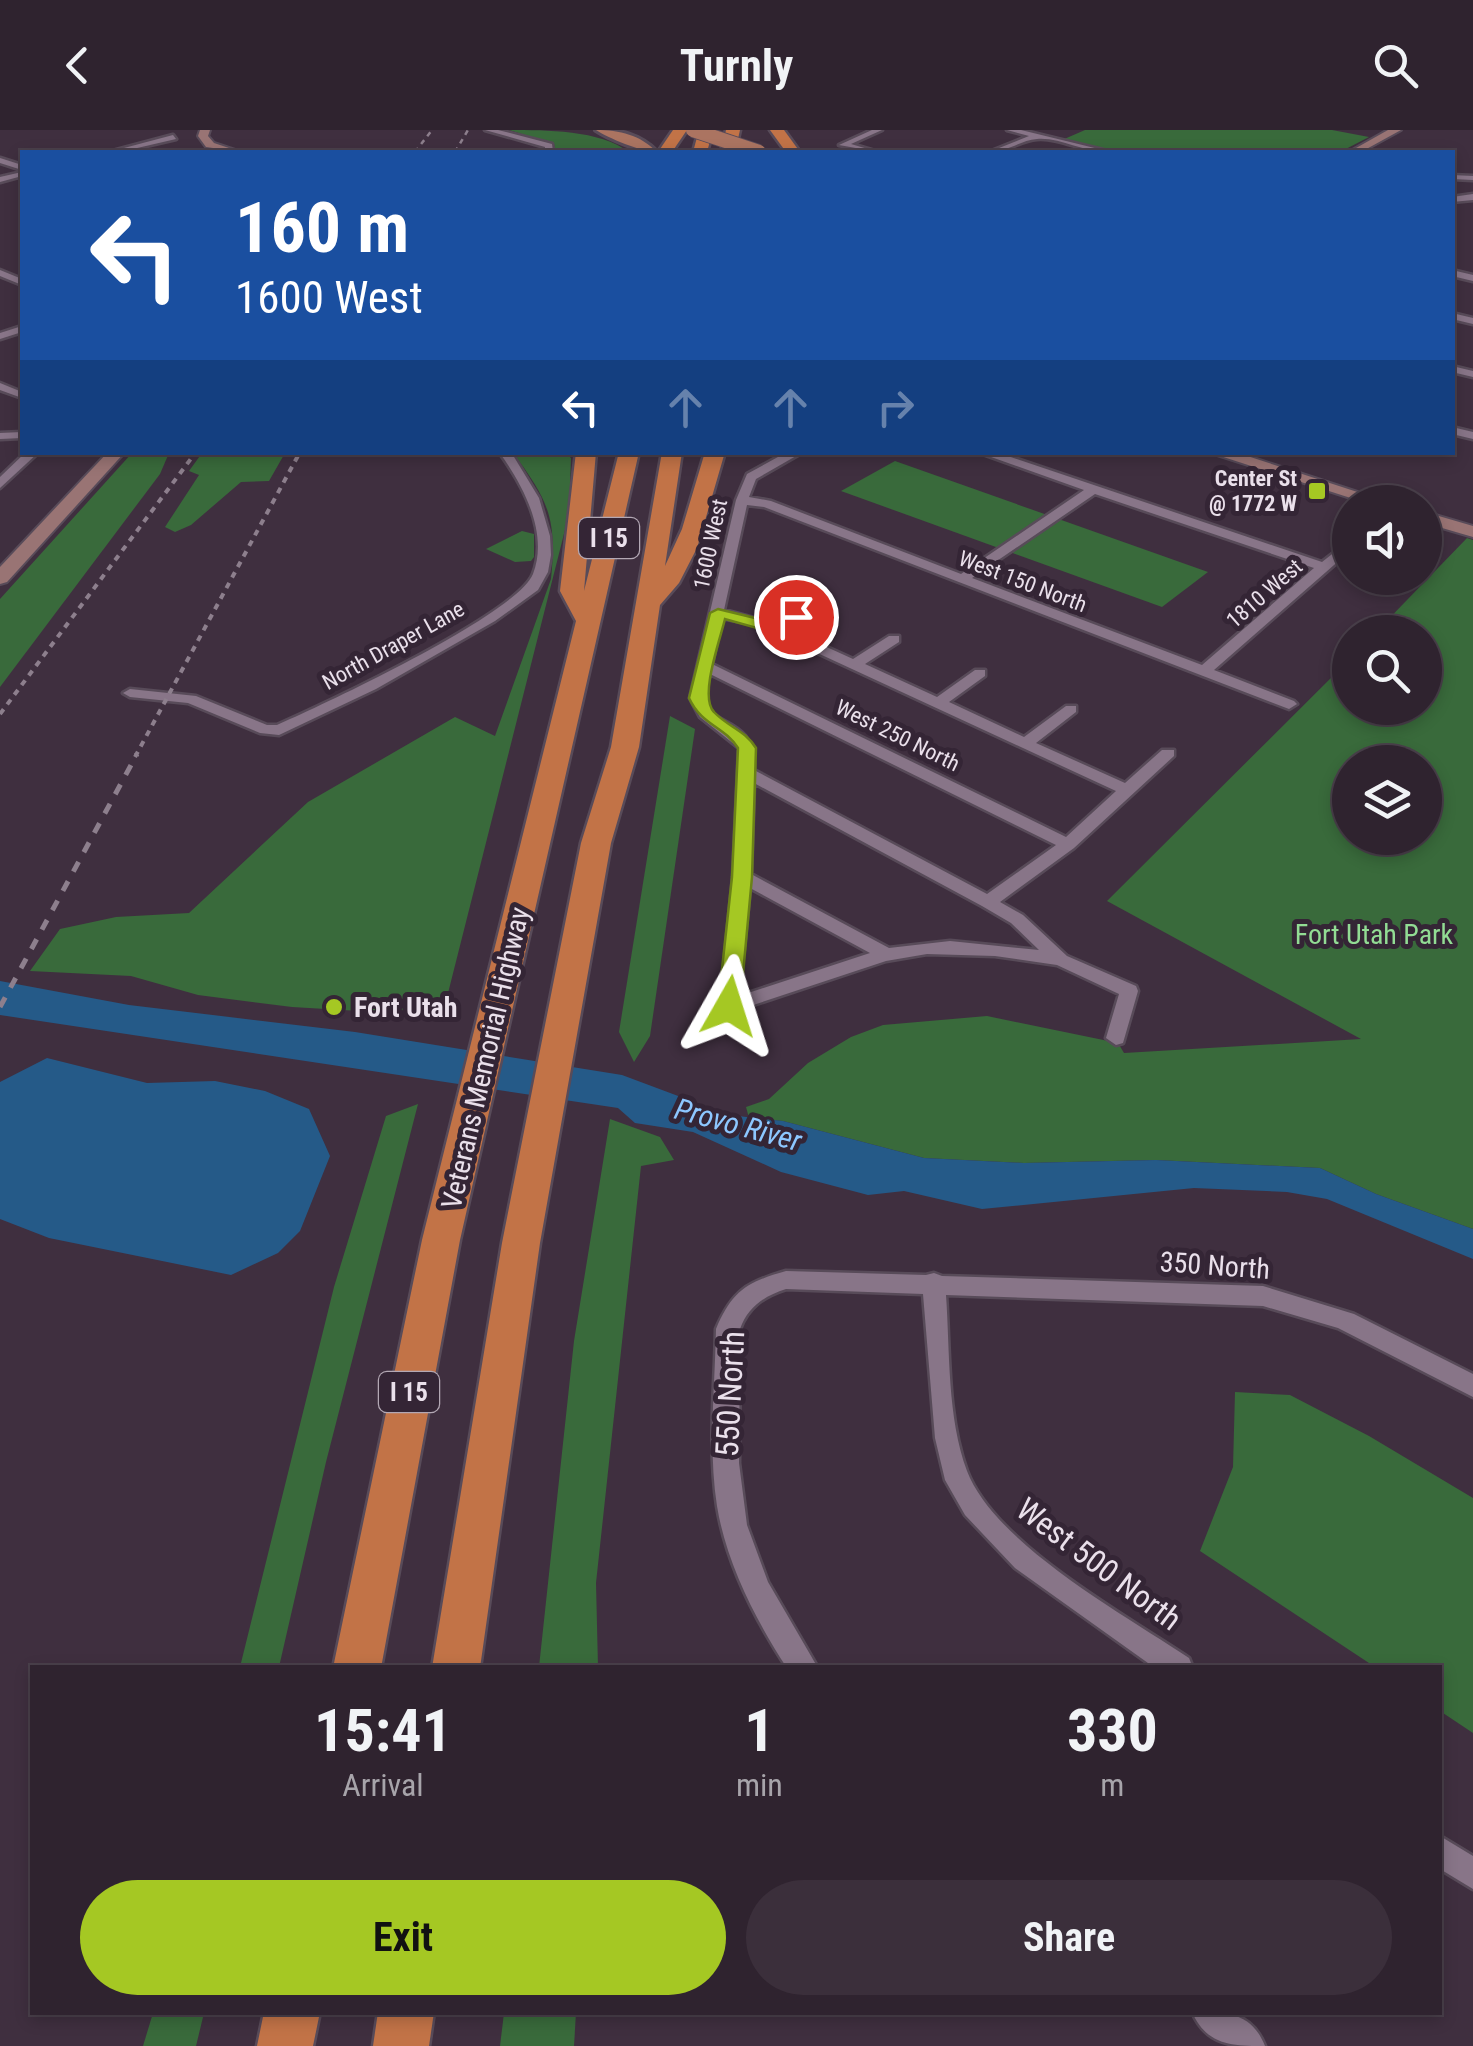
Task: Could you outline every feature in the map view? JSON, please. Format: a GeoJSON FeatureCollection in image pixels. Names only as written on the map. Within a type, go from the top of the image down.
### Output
{"type":"FeatureCollection","features":[{"type":"Feature","properties":{"kind":"highway"},"geometry":{"type":"LineString","coordinates":[[586,455],[572,591],[590,624]]}},
{"type":"Feature","properties":{"kind":"highway","name":"Veterans Memorial Highway"},"geometry":{"type":"LineString","coordinates":[[358,1665],[411,1382],[470,1119],[629,455]]}},
{"type":"Feature","properties":{"kind":"highway","name":"I 15"},"geometry":{"type":"LineString","coordinates":[[456,1665],[501,1358],[540,1135],[596,843],[625,747],[672,455]]}},
{"type":"Feature","properties":{"kind":"highway"},"geometry":{"type":"LineString","coordinates":[[648,608],[674,576],[714,455]]}},
{"type":"Feature","properties":{"kind":"highway"},"geometry":{"type":"LineString","coordinates":[[285,2046],[291,2015]]}},
{"type":"Feature","properties":{"kind":"highway"},"geometry":{"type":"LineString","coordinates":[[401,2046],[406,2015]]}},
{"type":"Feature","properties":{"kind":"main road"},"geometry":{"type":"LineString","coordinates":[[602,130],[635,140],[648,150]]}},
{"type":"Feature","properties":{"kind":"main road"},"geometry":{"type":"LineString","coordinates":[[693,130],[754,150]]}},
{"type":"Feature","properties":{"kind":"street"},"geometry":{"type":"LineString","coordinates":[[123,150],[178,139],[153,130]]}},
{"type":"Feature","properties":{"kind":"street"},"geometry":{"type":"LineString","coordinates":[[205,130],[203,136],[210,145],[229,150]]}},
{"type":"Feature","properties":{"kind":"street"},"geometry":{"type":"LineString","coordinates":[[489,130],[545,143],[548,150]]}},
{"type":"Feature","properties":{"kind":"street"},"geometry":{"type":"LineString","coordinates":[[865,150],[843,145],[878,130]]}},
{"type":"Feature","properties":{"kind":"street"},"geometry":{"type":"LineString","coordinates":[[1011,130],[1098,150]]}},
{"type":"Feature","properties":{"kind":"street"},"geometry":{"type":"LineString","coordinates":[[1358,150],[1396,130]]}},
{"type":"Feature","properties":{"kind":"street"},"geometry":{"type":"LineString","coordinates":[[998,150],[1037,136]]}},
{"type":"Feature","properties":{"kind":"street"},"geometry":{"type":"LineString","coordinates":[[0,273],[20,281]]}},
{"type":"Feature","properties":{"kind":"street"},"geometry":{"type":"LineString","coordinates":[[0,286],[20,281]]}},
{"type":"Feature","properties":{"kind":"street"},"geometry":{"type":"LineString","coordinates":[[0,484],[30,455]]}},
{"type":"Feature","properties":{"kind":"street"},"geometry":{"type":"LineString","coordinates":[[0,578],[114,455]]}},
{"type":"Feature","properties":{"kind":"street","name":"North Draper Lane"},"geometry":{"type":"LineString","coordinates":[[130,693],[191,699],[265,730],[279,730],[509,606],[534,587],[543,558],[540,517],[520,470],[508,455]]}},
{"type":"Feature","properties":{"kind":"street","name":"1600 West"},"geometry":{"type":"LineString","coordinates":[[791,455],[751,477],[742,500],[698,706],[745,742],[742,877],[729,1006],[807,984],[886,954]]}},
{"type":"Feature","properties":{"kind":"street"},"geometry":{"type":"LineString","coordinates":[[992,455],[1324,567]]}},
{"type":"Feature","properties":{"kind":"street"},"geometry":{"type":"LineString","coordinates":[[1226,455],[1332,488]]}},
{"type":"Feature","properties":{"kind":"street"},"geometry":{"type":"LineString","coordinates":[[962,579],[1094,490]]}},
{"type":"Feature","properties":{"kind":"street","name":"West 150 North"},"geometry":{"type":"LineString","coordinates":[[742,500],[767,504],[1289,704]]}},
{"type":"Feature","properties":{"kind":"street"},"geometry":{"type":"LineString","coordinates":[[1442,522],[1473,532]]}},
{"type":"Feature","properties":{"kind":"street","name":"1810 West"},"geometry":{"type":"LineString","coordinates":[[1204,672],[1332,560]]}},
{"type":"Feature","properties":{"kind":"street"},"geometry":{"type":"LineString","coordinates":[[778,629],[814,606]]}},
{"type":"Feature","properties":{"kind":"street"},"geometry":{"type":"LineString","coordinates":[[718,613],[756,620],[778,629],[1124,789]]}},
{"type":"Feature","properties":{"kind":"street"},"geometry":{"type":"LineString","coordinates":[[856,663],[894,639]]}},
{"type":"Feature","properties":{"kind":"street","name":"West 250 North"},"geometry":{"type":"LineString","coordinates":[[707,667],[1068,844]]}},
{"type":"Feature","properties":{"kind":"street"},"geometry":{"type":"LineString","coordinates":[[938,703],[980,672]]}},
{"type":"Feature","properties":{"kind":"street"},"geometry":{"type":"LineString","coordinates":[[1026,744],[1070,709]]}},
{"type":"Feature","properties":{"kind":"street"},"geometry":{"type":"LineString","coordinates":[[988,902],[1068,844],[1168,753]]}},
{"type":"Feature","properties":{"kind":"street"},"geometry":{"type":"LineString","coordinates":[[747,774],[1017,919],[1061,960]]}},
{"type":"Feature","properties":{"kind":"street"},"geometry":{"type":"LineString","coordinates":[[742,877],[886,954],[958,948],[1014,951],[1061,960],[1128,990],[1116,1038]]}},
{"type":"Feature","properties":{"kind":"street","name":"550 North"},"geometry":{"type":"LineString","coordinates":[[802,1665],[764,1601],[731,1513],[726,1469],[728,1329],[735,1312],[758,1288],[786,1280],[934,1282]]}},
{"type":"Feature","properties":{"kind":"street","name":"350 North"},"geometry":{"type":"LineString","coordinates":[[934,1282],[1263,1296],[1316,1307],[1383,1335],[1473,1386]]}},
{"type":"Feature","properties":{"kind":"street","name":"West 500 North"},"geometry":{"type":"LineString","coordinates":[[934,1282],[949,1447],[958,1481],[983,1520],[1028,1562],[1175,1665]]}},
{"type":"Feature","properties":{"kind":"street"},"geometry":{"type":"LineString","coordinates":[[1442,1852],[1473,1874]]}},
{"type":"Feature","properties":{"kind":"street"},"geometry":{"type":"LineString","coordinates":[[1212,2015],[1248,2046]]}},
{"type":"Feature","properties":{"kind":"green space"},"geometry":{"type":"Polygon","coordinates":[[[509,130],[588,135],[626,150],[555,150],[554,144],[509,130]]]}},
{"type":"Feature","properties":{"kind":"green space"},"geometry":{"type":"Polygon","coordinates":[[[1085,130],[1332,130],[1369,137],[1344,150],[1110,150],[1062,140],[1085,130]]]}},
{"type":"Feature","properties":{"kind":"green space"},"geometry":{"type":"Polygon","coordinates":[[[130,455],[168,455],[160,474],[0,687],[0,599],[130,455]]]}},
{"type":"Feature","properties":{"kind":"green space"},"geometry":{"type":"Polygon","coordinates":[[[201,455],[284,455],[269,481],[241,482],[191,525],[175,532],[165,527],[199,475],[189,471],[201,455]]]}},
{"type":"Feature","properties":{"kind":"green space"},"geometry":{"type":"Polygon","coordinates":[[[514,455],[571,458],[569,514],[444,1009],[393,1013],[292,1007],[198,995],[131,976],[30,971],[60,929],[116,917],[189,913],[308,802],[455,717],[495,736],[551,579],[551,525],[535,484],[514,455]]]}},
{"type":"Feature","properties":{"kind":"green space"},"geometry":{"type":"Polygon","coordinates":[[[895,461],[1208,572],[1162,607],[841,491],[895,461]]]}},
{"type":"Feature","properties":{"kind":"green space"},"geometry":{"type":"Polygon","coordinates":[[[522,531],[534,534],[531,561],[515,562],[486,549],[522,531]]]}},
{"type":"Feature","properties":{"kind":"green space","name":"Fort Utah Park"},"geometry":{"type":"Polygon","coordinates":[[[1467,538],[1473,540],[1473,1229],[1376,1194],[1320,1168],[1156,1160],[1024,1163],[924,1158],[783,1121],[749,1118],[746,1107],[769,1099],[808,1063],[851,1037],[883,1025],[987,1016],[1118,1043],[1124,1053],[1361,1039],[1107,901],[1332,677],[1332,725],[1442,725],[1442,615],[1392,615],[1412,595],[1442,595],[1442,564],[1467,538]]]}},
{"type":"Feature","properties":{"kind":"green space"},"geometry":{"type":"Polygon","coordinates":[[[670,716],[695,729],[650,1036],[634,1062],[619,1032],[670,716]]]}},
{"type":"Feature","properties":{"kind":"green space"},"geometry":{"type":"Polygon","coordinates":[[[418,1104],[326,1462],[279,1665],[240,1665],[334,1287],[386,1116],[418,1104]]]}},
{"type":"Feature","properties":{"kind":"green space"},"geometry":{"type":"Polygon","coordinates":[[[610,1119],[660,1137],[674,1160],[641,1166],[596,1583],[598,1665],[539,1665],[574,1341],[610,1119]]]}},
{"type":"Feature","properties":{"kind":"green space"},"geometry":{"type":"Polygon","coordinates":[[[1235,1392],[1290,1395],[1369,1436],[1473,1498],[1473,1733],[1442,1712],[1442,1665],[1372,1665],[1200,1551],[1233,1467],[1235,1392]]]}},
{"type":"Feature","properties":{"kind":"green space"},"geometry":{"type":"Polygon","coordinates":[[[152,2015],[204,2015],[196,2046],[143,2046],[152,2015]]]}},
{"type":"Feature","properties":{"kind":"green space"},"geometry":{"type":"Polygon","coordinates":[[[504,2015],[576,2015],[574,2046],[500,2046],[504,2015]]]}},
{"type":"Feature","properties":{"kind":"water","name":"Provo River"},"geometry":{"type":"Polygon","coordinates":[[[0,981],[129,1005],[355,1032],[622,1075],[729,1115],[783,1121],[924,1158],[1024,1163],[1156,1160],[1320,1168],[1376,1194],[1473,1229],[1473,1259],[1327,1199],[1287,1192],[1194,1188],[982,1209],[904,1191],[868,1195],[781,1172],[693,1132],[635,1123],[618,1108],[0,1015],[0,981]]]}},
{"type":"Feature","properties":{"kind":"water"},"geometry":{"type":"Polygon","coordinates":[[[47,1058],[147,1083],[215,1081],[265,1091],[309,1109],[330,1156],[300,1231],[278,1253],[231,1275],[49,1238],[0,1219],[0,1082],[47,1058]]]}},
{"type":"Feature","properties":{"kind":"railway"},"geometry":{"type":"LineString","coordinates":[[417,150],[432,130]]}},
{"type":"Feature","properties":{"kind":"railway"},"geometry":{"type":"LineString","coordinates":[[456,150],[468,130]]}},
{"type":"Feature","properties":{"kind":"railway"},"geometry":{"type":"LineString","coordinates":[[0,714],[194,455]]}},
{"type":"Feature","properties":{"kind":"railway"},"geometry":{"type":"LineString","coordinates":[[135,757],[298,455]]}},
{"type":"Feature","properties":{"kind":"railway"},"geometry":{"type":"LineString","coordinates":[[0,1007],[137,754]]}},
{"type":"Feature","properties":{"kind":"place","name":"Center St @ 1772 W"},"geometry":{"type":"Point","coordinates":[1317,491]}},
{"type":"Feature","properties":{"kind":"place","name":"Fort Utah"},"geometry":{"type":"Point","coordinates":[334,1007]}},
{"type":"Feature","properties":{"kind":"route"},"geometry":{"type":"LineString","coordinates":[[729,1006],[742,877],[747,748],[745,742],[705,714],[698,706],[698,698],[718,613],[756,620],[778,629],[796,617]]}}]}
